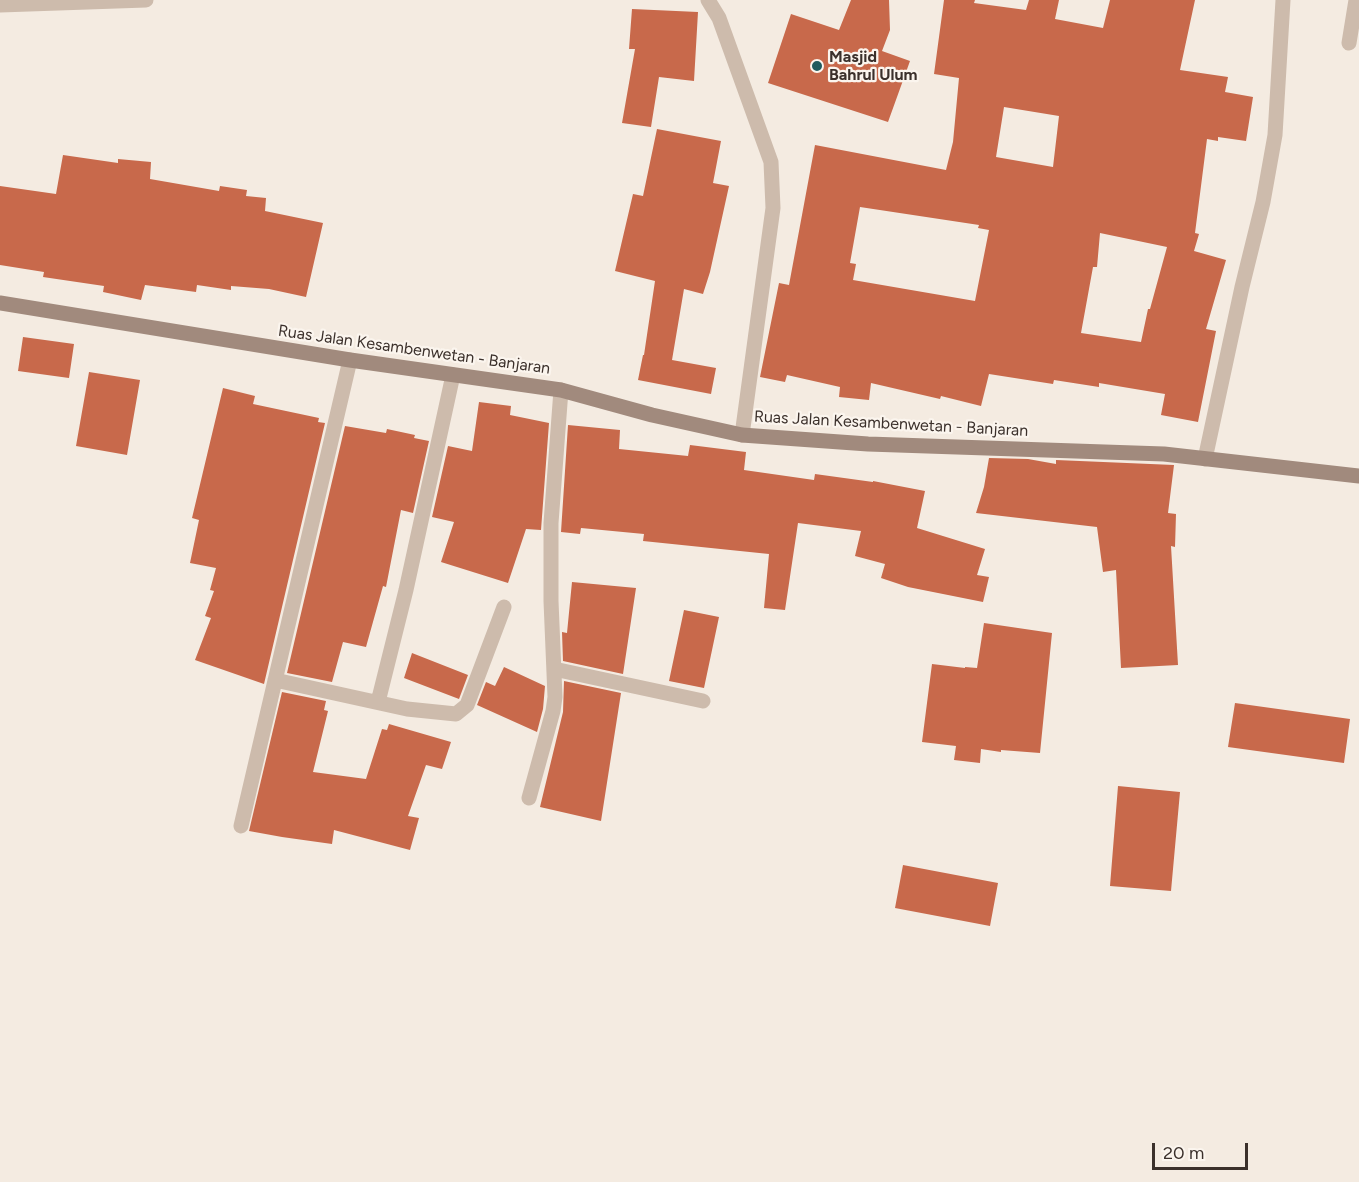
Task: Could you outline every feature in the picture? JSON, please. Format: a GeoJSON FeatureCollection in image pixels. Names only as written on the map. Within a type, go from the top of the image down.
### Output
{"type":"FeatureCollection","features":[{"type":"Feature","properties":{"kind":"main road","name":"Ruas Jalan Kesambenwetan - Banjaran"},"geometry":{"type":"LineString","coordinates":[[0,303],[350,360],[561,390],[652,415],[742,435],[868,444],[1164,454],[1359,476]]}},
{"type":"Feature","properties":{"kind":"street"},"geometry":{"type":"LineString","coordinates":[[0,5],[146,0]]}},
{"type":"Feature","properties":{"kind":"street"},"geometry":{"type":"LineString","coordinates":[[708,0],[719,18],[771,162],[773,208],[742,435]]}},
{"type":"Feature","properties":{"kind":"street"},"geometry":{"type":"LineString","coordinates":[[1205,459],[1263,202],[1275,135],[1283,0]]}},
{"type":"Feature","properties":{"kind":"street"},"geometry":{"type":"LineString","coordinates":[[1349,43],[1356,0]]}},
{"type":"Feature","properties":{"kind":"street"},"geometry":{"type":"LineString","coordinates":[[241,826],[350,360]]}},
{"type":"Feature","properties":{"kind":"street"},"geometry":{"type":"LineString","coordinates":[[378,702],[406,590],[453,375]]}},
{"type":"Feature","properties":{"kind":"street"},"geometry":{"type":"LineString","coordinates":[[529,798],[553,711],[551,523],[561,390]]}},
{"type":"Feature","properties":{"kind":"street"},"geometry":{"type":"LineString","coordinates":[[275,680],[407,709],[456,714],[466,705],[504,607]]}},
{"type":"Feature","properties":{"kind":"street"},"geometry":{"type":"LineString","coordinates":[[554,669],[703,701]]}},
{"type":"Feature","properties":{"kind":"building"},"geometry":{"type":"Polygon","coordinates":[[[851,0],[889,0],[890,30],[882,51],[910,61],[888,122],[768,83],[791,14],[839,30],[851,0]]]}},
{"type":"Feature","properties":{"kind":"building"},"geometry":{"type":"Polygon","coordinates":[[[944,0],[975,0],[974,3],[1026,10],[1029,0],[1059,0],[1055,19],[1103,28],[1110,0],[1195,0],[1180,70],[1228,77],[1225,92],[1253,97],[1246,141],[1218,137],[1218,141],[1207,139],[1195,233],[1199,234],[1194,251],[1226,260],[1206,329],[1216,331],[1198,422],[1161,415],[1165,394],[1099,383],[1099,387],[1054,380],[1053,384],[989,374],[981,406],[871,383],[869,400],[839,397],[840,387],[787,375],[785,382],[760,377],[779,283],[789,285],[815,145],[946,170],[953,142],[959,78],[934,74],[944,0]],[[1004,107],[996,157],[1053,167],[1059,116],[1004,107]],[[860,207],[850,263],[856,264],[853,280],[975,301],[989,230],[978,228],[979,225],[860,207]],[[1100,233],[1097,267],[1093,267],[1081,333],[1141,342],[1148,309],[1150,309],[1167,247],[1100,233]]]}},
{"type":"Feature","properties":{"kind":"building"},"geometry":{"type":"Polygon","coordinates":[[[632,9],[698,12],[694,81],[659,77],[651,127],[622,123],[635,49],[629,49],[632,9]]]}},
{"type":"Feature","properties":{"kind":"building"},"geometry":{"type":"Polygon","coordinates":[[[657,129],[721,141],[713,183],[729,186],[710,272],[703,294],[684,289],[672,360],[716,368],[711,394],[638,380],[655,281],[615,271],[633,194],[643,196],[657,129]]]}},
{"type":"Feature","properties":{"kind":"building"},"geometry":{"type":"Polygon","coordinates":[[[63,155],[118,163],[118,159],[151,162],[150,179],[219,191],[220,186],[247,190],[246,196],[266,198],[265,211],[323,223],[306,297],[269,289],[231,286],[231,290],[197,285],[196,292],[145,285],[141,300],[103,292],[104,286],[43,277],[44,272],[0,265],[0,186],[56,194],[63,155]]]}},
{"type":"Feature","properties":{"kind":"building"},"geometry":{"type":"Polygon","coordinates":[[[23,337],[74,344],[69,378],[18,371],[23,337]]]}},
{"type":"Feature","properties":{"kind":"building"},"geometry":{"type":"Polygon","coordinates":[[[89,372],[140,380],[127,455],[76,446],[89,372]]]}},
{"type":"Feature","properties":{"kind":"building"},"geometry":{"type":"Polygon","coordinates":[[[223,388],[255,396],[253,404],[319,418],[318,422],[325,423],[264,684],[195,660],[211,618],[205,616],[214,591],[210,590],[216,568],[190,563],[199,520],[192,518],[223,388]]]}},
{"type":"Feature","properties":{"kind":"building"},"geometry":{"type":"Polygon","coordinates":[[[479,402],[511,406],[510,415],[549,423],[541,530],[526,529],[508,583],[441,562],[454,522],[432,517],[448,446],[472,451],[479,402]]]}},
{"type":"Feature","properties":{"kind":"building"},"geometry":{"type":"Polygon","coordinates":[[[568,425],[620,430],[619,449],[688,456],[690,445],[746,452],[744,470],[814,480],[815,474],[873,481],[925,491],[917,528],[985,549],[977,575],[989,577],[983,602],[908,587],[881,578],[885,564],[855,556],[861,531],[798,523],[785,610],[764,608],[769,554],[643,541],[644,534],[581,528],[580,534],[561,532],[568,425]]]}},
{"type":"Feature","properties":{"kind":"building"},"geometry":{"type":"Polygon","coordinates":[[[345,426],[386,433],[387,429],[415,435],[414,438],[429,441],[413,513],[401,510],[386,587],[383,586],[366,647],[343,642],[332,682],[287,673],[345,426]]]}},
{"type":"Feature","properties":{"kind":"building"},"geometry":{"type":"Polygon","coordinates":[[[989,458],[1028,459],[1056,464],[1056,460],[1174,465],[1168,513],[1176,514],[1175,547],[1171,546],[1178,665],[1121,668],[1116,570],[1103,572],[1097,527],[976,513],[984,487],[989,458]]]}},
{"type":"Feature","properties":{"kind":"building"},"geometry":{"type":"Polygon","coordinates":[[[572,582],[636,588],[623,674],[563,661],[562,632],[567,633],[572,582]]]}},
{"type":"Feature","properties":{"kind":"building"},"geometry":{"type":"Polygon","coordinates":[[[684,610],[719,617],[704,688],[669,681],[684,610]]]}},
{"type":"Feature","properties":{"kind":"building"},"geometry":{"type":"Polygon","coordinates":[[[984,623],[1052,633],[1040,753],[981,749],[980,763],[954,760],[956,746],[922,742],[932,664],[977,668],[984,623]]]}},
{"type":"Feature","properties":{"kind":"building"},"geometry":{"type":"Polygon","coordinates":[[[412,653],[468,675],[459,699],[404,678],[412,653]]]}},
{"type":"Feature","properties":{"kind":"building"},"geometry":{"type":"Polygon","coordinates":[[[504,667],[545,686],[543,709],[537,732],[477,705],[486,682],[495,686],[504,667]]]}},
{"type":"Feature","properties":{"kind":"building"},"geometry":{"type":"Polygon","coordinates":[[[564,681],[621,693],[601,821],[540,807],[563,712],[564,681]]]}},
{"type":"Feature","properties":{"kind":"building"},"geometry":{"type":"Polygon","coordinates":[[[282,692],[326,701],[324,710],[328,711],[313,772],[366,779],[382,729],[387,730],[389,724],[451,742],[442,769],[426,765],[408,816],[419,818],[410,850],[334,830],[332,844],[249,831],[282,692]]]}},
{"type":"Feature","properties":{"kind":"building"},"geometry":{"type":"Polygon","coordinates":[[[1235,703],[1350,719],[1344,763],[1228,747],[1235,703]]]}},
{"type":"Feature","properties":{"kind":"building"},"geometry":{"type":"Polygon","coordinates":[[[1118,786],[1180,792],[1171,891],[1110,886],[1118,786]]]}},
{"type":"Feature","properties":{"kind":"building"},"geometry":{"type":"Polygon","coordinates":[[[903,865],[998,883],[990,926],[895,908],[903,865]]]}},
{"type":"Feature","properties":{"kind":"place","name":"Masjid Bahrul Ulum"},"geometry":{"type":"Point","coordinates":[817,66]}}]}
